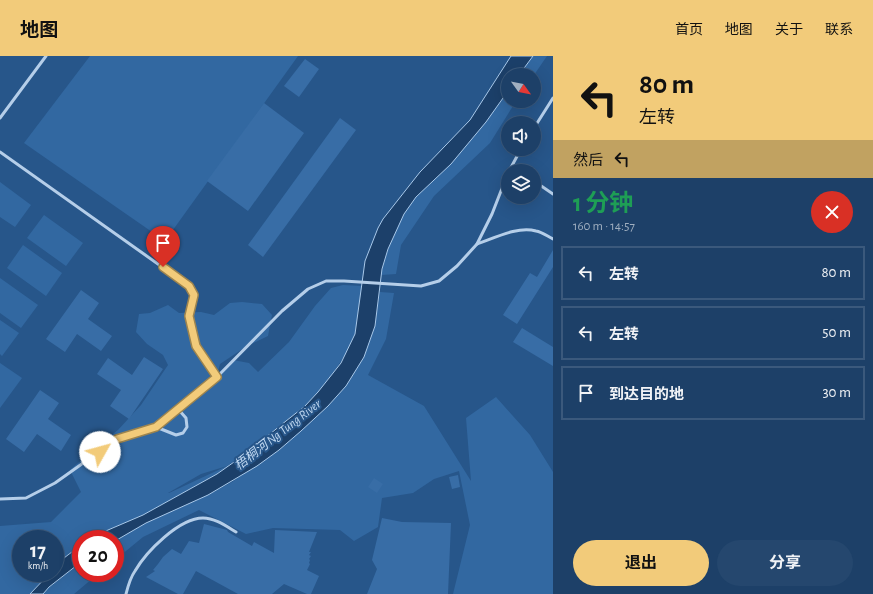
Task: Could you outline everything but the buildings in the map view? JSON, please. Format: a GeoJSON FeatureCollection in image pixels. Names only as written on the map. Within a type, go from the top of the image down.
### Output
{"type":"FeatureCollection","features":[{"type":"Feature","properties":{"kind":"lane"},"geometry":{"type":"LineString","coordinates":[[0,118],[46,56]]}},
{"type":"Feature","properties":{"kind":"lane"},"geometry":{"type":"LineString","coordinates":[[541,117],[553,98]]}},
{"type":"Feature","properties":{"kind":"lane"},"geometry":{"type":"LineString","coordinates":[[0,152],[189,286],[194,295],[189,316],[196,346],[217,377]]}},
{"type":"Feature","properties":{"kind":"lane"},"geometry":{"type":"LineString","coordinates":[[541,186],[553,194]]}},
{"type":"Feature","properties":{"kind":"lane"},"geometry":{"type":"LineString","coordinates":[[0,499],[26,498],[55,483],[117,439],[156,427],[217,377],[282,311],[308,289],[326,281],[421,286],[439,281],[477,244],[492,214],[501,191]]}},
{"type":"Feature","properties":{"kind":"lane"},"geometry":{"type":"LineString","coordinates":[[477,244],[508,233],[526,230],[542,233],[553,239]]}},
{"type":"Feature","properties":{"kind":"lane"},"geometry":{"type":"LineString","coordinates":[[156,427],[176,435],[182,433],[187,427],[186,418],[178,409]]}},
{"type":"Feature","properties":{"kind":"lane"},"geometry":{"type":"LineString","coordinates":[[126,594],[134,571],[149,552],[160,541],[184,524],[196,519],[205,518],[216,521],[236,532]]}},
{"type":"Feature","properties":{"kind":"shaded area"},"geometry":{"type":"Polygon","coordinates":[[[90,56],[298,56],[165,241],[24,143],[90,56]]]}},
{"type":"Feature","properties":{"kind":"shaded area"},"geometry":{"type":"Polygon","coordinates":[[[533,56],[547,56],[539,68],[524,68],[533,56]]]}},
{"type":"Feature","properties":{"kind":"shaded area"},"geometry":{"type":"Polygon","coordinates":[[[501,101],[501,108],[512,108],[507,116],[501,116],[501,125],[490,143],[434,196],[401,245],[396,274],[381,275],[398,224],[409,206],[420,192],[447,167],[488,119],[501,101]]]}},
{"type":"Feature","properties":{"kind":"shaded area"},"geometry":{"type":"Polygon","coordinates":[[[0,182],[31,205],[15,227],[0,217],[0,182]]]}},
{"type":"Feature","properties":{"kind":"shaded area"},"geometry":{"type":"Polygon","coordinates":[[[44,215],[83,243],[66,266],[27,238],[44,215]]]}},
{"type":"Feature","properties":{"kind":"shaded area"},"geometry":{"type":"Polygon","coordinates":[[[23,245],[62,273],[46,296],[7,268],[23,245]]]}},
{"type":"Feature","properties":{"kind":"shaded area"},"geometry":{"type":"Polygon","coordinates":[[[0,278],[38,305],[21,328],[0,313],[0,278]]]}},
{"type":"Feature","properties":{"kind":"shaded area"},"geometry":{"type":"Polygon","coordinates":[[[343,285],[362,286],[355,334],[350,347],[332,375],[305,406],[217,474],[143,515],[108,530],[72,530],[72,552],[64,558],[64,530],[12,530],[12,582],[41,582],[30,594],[0,594],[0,526],[51,522],[81,492],[70,470],[118,430],[141,405],[168,365],[163,355],[147,344],[136,332],[139,314],[150,313],[168,305],[179,313],[201,312],[214,315],[230,303],[242,302],[262,304],[272,315],[268,336],[247,346],[220,364],[217,376],[233,360],[249,363],[258,372],[289,342],[315,306],[331,288],[343,285]],[[227,466],[201,474],[169,493],[227,466]]]}},
{"type":"Feature","properties":{"kind":"shaded area"},"geometry":{"type":"Polygon","coordinates":[[[380,292],[394,293],[386,339],[368,375],[424,406],[471,481],[466,418],[496,397],[530,435],[553,472],[553,594],[453,594],[470,525],[459,471],[434,479],[413,493],[382,498],[378,527],[354,541],[340,530],[273,528],[246,534],[199,510],[143,537],[124,553],[124,536],[146,523],[208,495],[232,482],[279,450],[328,406],[346,386],[364,357],[375,326],[380,292]]]}},
{"type":"Feature","properties":{"kind":"shaded area"},"geometry":{"type":"Polygon","coordinates":[[[0,320],[19,333],[2,356],[0,354],[0,320]]]}},
{"type":"Feature","properties":{"kind":"shaded area"},"geometry":{"type":"Polygon","coordinates":[[[0,363],[22,378],[0,408],[0,363]]]}},
{"type":"Feature","properties":{"kind":"shaded area"},"geometry":{"type":"Polygon","coordinates":[[[72,569],[72,582],[88,582],[74,594],[43,594],[55,582],[64,582],[64,575],[72,569]]]}},
{"type":"Feature","properties":{"kind":"water","name":"梧桐河 Ng Tung River"},"geometry":{"type":"Polygon","coordinates":[[[511,56],[533,56],[524,68],[503,68],[511,56]]]}},
{"type":"Feature","properties":{"kind":"water","name":"梧桐河 Ng Tung River"},"geometry":{"type":"Polygon","coordinates":[[[501,72],[501,101],[486,122],[451,164],[416,197],[404,214],[388,249],[382,269],[375,326],[364,357],[346,386],[328,406],[301,431],[257,466],[208,495],[146,523],[124,536],[124,530],[108,530],[143,515],[217,474],[244,455],[305,406],[318,392],[341,363],[355,334],[365,261],[383,219],[420,172],[470,120],[501,72]]]}},
{"type":"Feature","properties":{"kind":"water"},"geometry":{"type":"Polygon","coordinates":[[[72,552],[72,569],[64,575],[64,558],[72,552]]]}},
{"type":"Feature","properties":{"kind":"water"},"geometry":{"type":"Polygon","coordinates":[[[41,582],[55,582],[43,594],[30,594],[41,582]]]}},
{"type":"Feature","properties":{"kind":"route"},"geometry":{"type":"LineString","coordinates":[[100,452],[117,439],[156,427],[217,377],[196,346],[189,316],[194,295],[189,286],[163,267]]}}]}
